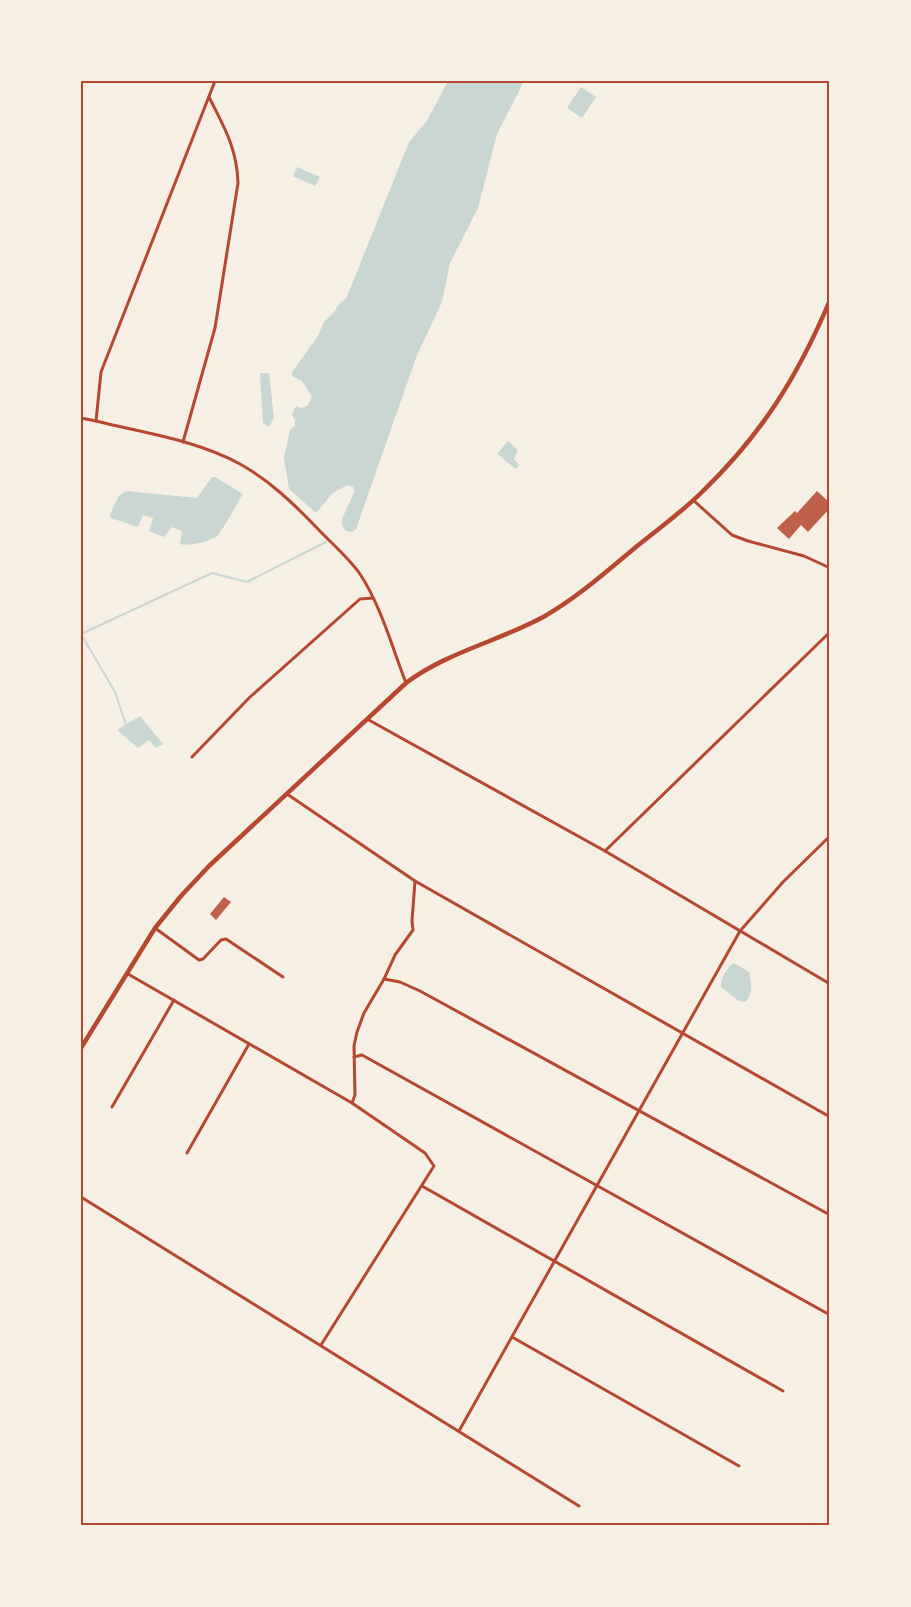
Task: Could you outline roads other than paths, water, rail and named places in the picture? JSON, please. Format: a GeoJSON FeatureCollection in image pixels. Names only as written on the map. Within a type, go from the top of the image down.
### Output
{"type":"FeatureCollection","features":[{"type":"Feature","properties":{"kind":"main road"},"geometry":{"type":"LineString","coordinates":[[81,1048],[155,928],[181,896],[209,866],[406,683],[442,661],[516,630],[555,610],[592,584],[693,500],[744,448],[773,410],[818,329],[830,300]]}},
{"type":"Feature","properties":{"kind":"street"},"geometry":{"type":"LineString","coordinates":[[96,421],[100,372],[215,81]]}},
{"type":"Feature","properties":{"kind":"street"},"geometry":{"type":"LineString","coordinates":[[183,442],[214,328],[238,183],[237,162],[232,146],[209,97]]}},
{"type":"Feature","properties":{"kind":"street"},"geometry":{"type":"LineString","coordinates":[[81,418],[183,442],[237,463],[263,479],[298,509],[360,574],[373,598],[406,683]]}},
{"type":"Feature","properties":{"kind":"street"},"geometry":{"type":"LineString","coordinates":[[693,500],[732,535],[748,542],[804,556],[830,568]]}},
{"type":"Feature","properties":{"kind":"street"},"geometry":{"type":"LineString","coordinates":[[192,757],[250,697],[360,599],[373,598]]}},
{"type":"Feature","properties":{"kind":"street"},"geometry":{"type":"LineString","coordinates":[[605,851],[830,632]]}},
{"type":"Feature","properties":{"kind":"street"},"geometry":{"type":"LineString","coordinates":[[367,719],[605,851],[830,984]]}},
{"type":"Feature","properties":{"kind":"street"},"geometry":{"type":"LineString","coordinates":[[287,794],[415,881],[830,1117]]}},
{"type":"Feature","properties":{"kind":"street"},"geometry":{"type":"LineString","coordinates":[[459,1431],[740,931],[783,882],[830,836]]}},
{"type":"Feature","properties":{"kind":"street"},"geometry":{"type":"LineString","coordinates":[[352,1103],[356,1095],[354,1057],[357,1032],[364,1013],[395,955],[413,930],[415,881]]}},
{"type":"Feature","properties":{"kind":"street"},"geometry":{"type":"LineString","coordinates":[[155,928],[199,960],[221,940],[226,939],[283,977]]}},
{"type":"Feature","properties":{"kind":"street"},"geometry":{"type":"LineString","coordinates":[[126,973],[352,1103],[425,1153],[431,1160],[434,1166],[321,1345]]}},
{"type":"Feature","properties":{"kind":"street"},"geometry":{"type":"LineString","coordinates":[[384,979],[400,982],[420,991],[830,1215]]}},
{"type":"Feature","properties":{"kind":"street"},"geometry":{"type":"LineString","coordinates":[[112,1107],[174,1000]]}},
{"type":"Feature","properties":{"kind":"street"},"geometry":{"type":"LineString","coordinates":[[187,1154],[249,1044]]}},
{"type":"Feature","properties":{"kind":"street"},"geometry":{"type":"LineString","coordinates":[[354,1057],[362,1054],[830,1315]]}},
{"type":"Feature","properties":{"kind":"street"},"geometry":{"type":"LineString","coordinates":[[422,1186],[783,1391]]}},
{"type":"Feature","properties":{"kind":"street"},"geometry":{"type":"LineString","coordinates":[[81,1197],[579,1506]]}},
{"type":"Feature","properties":{"kind":"street"},"geometry":{"type":"LineString","coordinates":[[512,1337],[739,1466]]}},
{"type":"Feature","properties":{"kind":"waterway"},"geometry":{"type":"LineString","coordinates":[[81,634],[212,573],[247,582],[326,542]]}},
{"type":"Feature","properties":{"kind":"waterway"},"geometry":{"type":"LineString","coordinates":[[81,634],[115,692],[126,725]]}}]}
